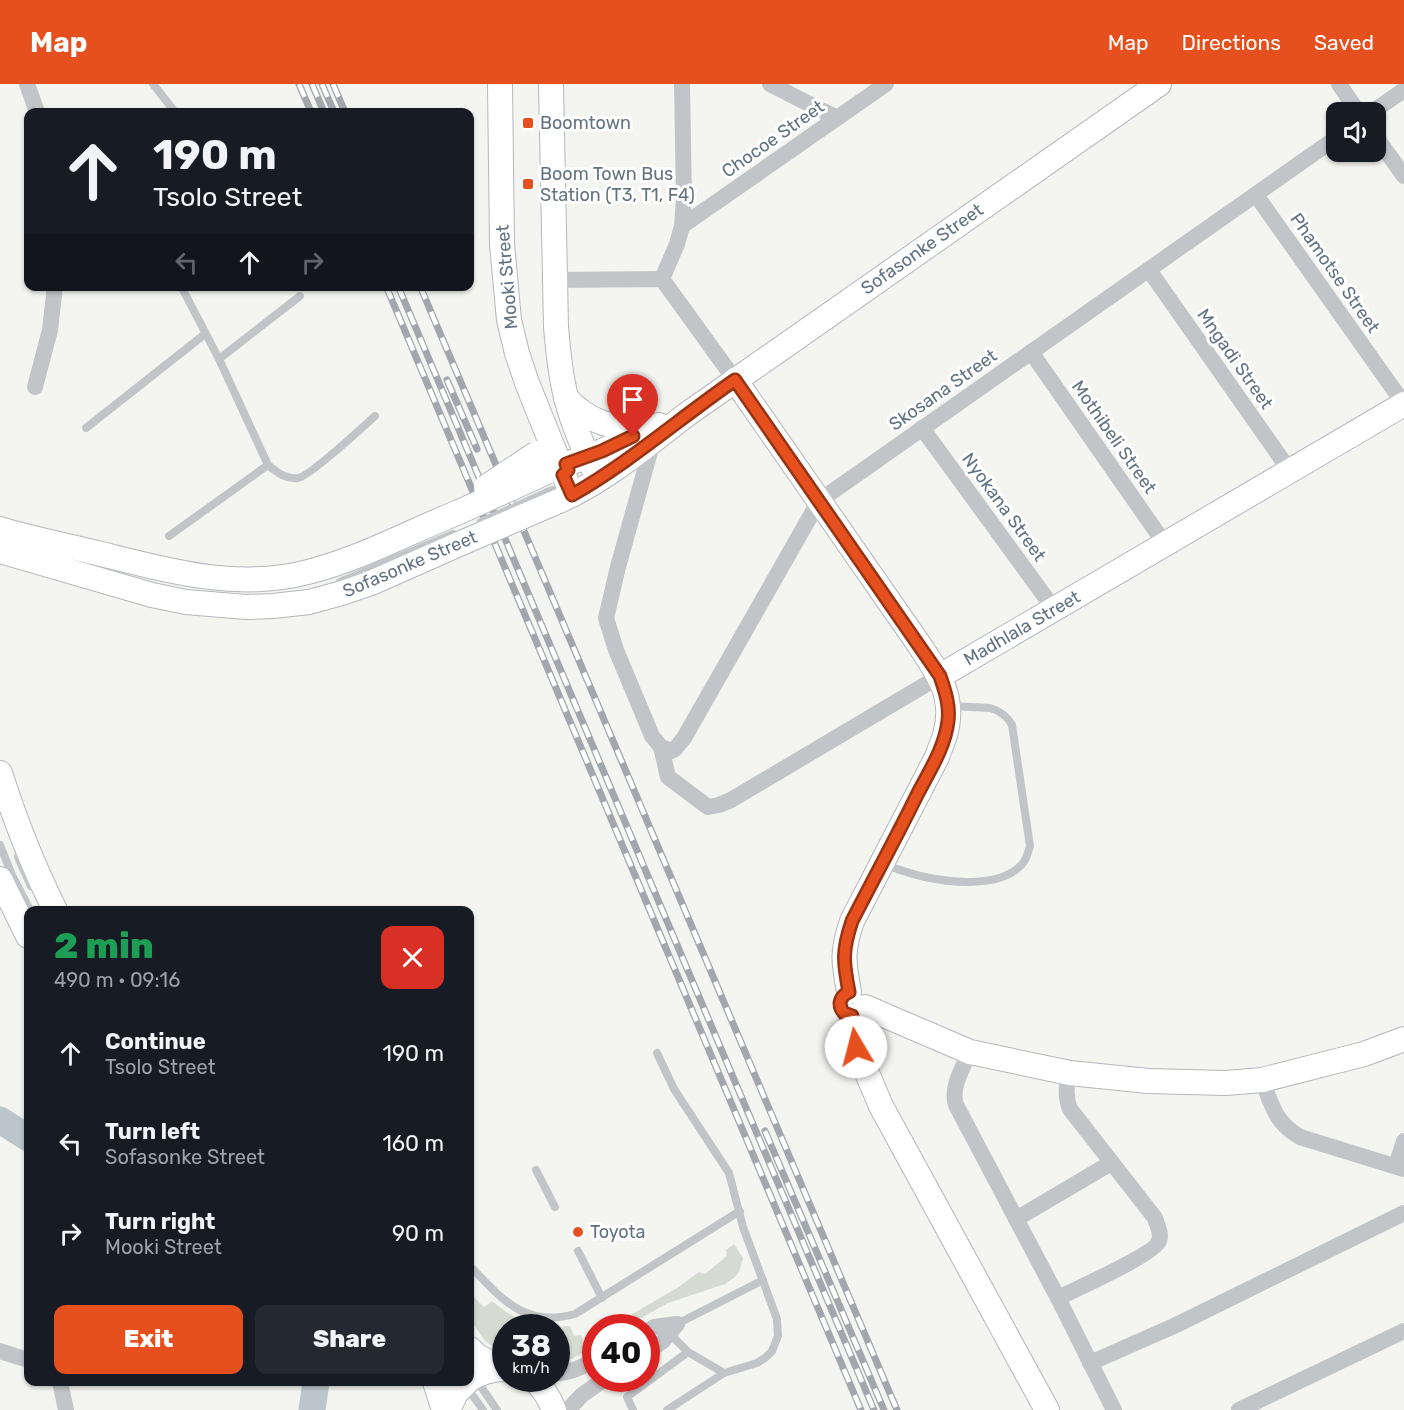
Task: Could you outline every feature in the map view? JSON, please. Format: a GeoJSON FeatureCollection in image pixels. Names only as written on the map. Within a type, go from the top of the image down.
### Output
{"type":"FeatureCollection","features":[{"type":"Feature","properties":{"kind":"main road","name":"Mooki Street"},"geometry":{"type":"LineString","coordinates":[[500,84],[502,244],[508,320],[517,353],[565,470]]}},
{"type":"Feature","properties":{"kind":"main road"},"geometry":{"type":"LineString","coordinates":[[551,84],[556,327],[566,398],[565,470]]}},
{"type":"Feature","properties":{"kind":"main road","name":"Sofasonke Street"},"geometry":{"type":"LineString","coordinates":[[11,549],[66,565],[152,595],[186,602],[246,607],[273,606],[309,602],[371,583],[464,522],[565,470],[651,435],[686,415],[1159,84]]}},
{"type":"Feature","properties":{"kind":"main road"},"geometry":{"type":"LineString","coordinates":[[735,380],[940,676],[947,697],[948,720],[936,757],[852,921],[846,938],[843,962],[855,1005],[852,1032],[881,1106],[1047,1410]]}},
{"type":"Feature","properties":{"kind":"main road"},"geometry":{"type":"LineString","coordinates":[[566,398],[577,410],[599,422],[651,435]]}},
{"type":"Feature","properties":{"kind":"main road","name":"Madhlala Street"},"geometry":{"type":"LineString","coordinates":[[940,676],[1404,404]]}},
{"type":"Feature","properties":{"kind":"main road","name":"Sofasonke Street"},"geometry":{"type":"LineString","coordinates":[[0,532],[179,573],[240,580],[267,579],[305,573],[330,566],[423,527],[464,522]]}},
{"type":"Feature","properties":{"kind":"main road"},"geometry":{"type":"LineString","coordinates":[[0,571],[24,564],[66,565]]}},
{"type":"Feature","properties":{"kind":"main road"},"geometry":{"type":"LineString","coordinates":[[0,773],[38,876],[53,906]]}},
{"type":"Feature","properties":{"kind":"main road"},"geometry":{"type":"LineString","coordinates":[[0,879],[24,928]]}},
{"type":"Feature","properties":{"kind":"main road"},"geometry":{"type":"LineString","coordinates":[[855,1005],[970,1052],[1070,1073],[1149,1082],[1226,1083],[1262,1080],[1364,1054],[1404,1039]]}},
{"type":"Feature","properties":{"kind":"main road"},"geometry":{"type":"LineString","coordinates":[[474,1353],[492,1363]]}},
{"type":"Feature","properties":{"kind":"main road"},"geometry":{"type":"LineString","coordinates":[[474,1377],[492,1370]]}},
{"type":"Feature","properties":{"kind":"main road"},"geometry":{"type":"LineString","coordinates":[[437,1386],[446,1410]]}},
{"type":"Feature","properties":{"kind":"main road"},"geometry":{"type":"LineString","coordinates":[[446,1410],[462,1386]]}},
{"type":"Feature","properties":{"kind":"main road"},"geometry":{"type":"LineString","coordinates":[[545,1392],[554,1410]]}},
{"type":"Feature","properties":{"kind":"street"},"geometry":{"type":"LineString","coordinates":[[27,84],[36,108]]}},
{"type":"Feature","properties":{"kind":"street"},"geometry":{"type":"LineString","coordinates":[[662,279],[682,226],[684,199],[682,84]]}},
{"type":"Feature","properties":{"kind":"street"},"geometry":{"type":"LineString","coordinates":[[770,84],[837,118]]}},
{"type":"Feature","properties":{"kind":"street","name":"Chocoe Street"},"geometry":{"type":"LineString","coordinates":[[682,226],[886,84]]}},
{"type":"Feature","properties":{"kind":"street"},"geometry":{"type":"LineString","coordinates":[[1339,84],[1352,102]]}},
{"type":"Feature","properties":{"kind":"street"},"geometry":{"type":"LineString","coordinates":[[1386,102],[1404,90]]}},
{"type":"Feature","properties":{"kind":"street","name":"Skosana Street"},"geometry":{"type":"LineString","coordinates":[[661,747],[671,751],[684,738],[819,501],[1326,145]]}},
{"type":"Feature","properties":{"kind":"street"},"geometry":{"type":"LineString","coordinates":[[1386,150],[1404,176]]}},
{"type":"Feature","properties":{"kind":"street","name":"Phamotse Street"},"geometry":{"type":"LineString","coordinates":[[1256,195],[1404,404]]}},
{"type":"Feature","properties":{"kind":"street","name":"Mngadi Street"},"geometry":{"type":"LineString","coordinates":[[1149,270],[1290,471]]}},
{"type":"Feature","properties":{"kind":"street"},"geometry":{"type":"LineString","coordinates":[[555,280],[662,279]]}},
{"type":"Feature","properties":{"kind":"street"},"geometry":{"type":"LineString","coordinates":[[662,279],[735,380]]}},
{"type":"Feature","properties":{"kind":"street"},"geometry":{"type":"LineString","coordinates":[[35,387],[50,330],[54,291]]}},
{"type":"Feature","properties":{"kind":"street","name":"Mothibeli Street"},"geometry":{"type":"LineString","coordinates":[[1031,352],[1165,544]]}},
{"type":"Feature","properties":{"kind":"street","name":"Nyokana Street"},"geometry":{"type":"LineString","coordinates":[[922,428],[1054,609]]}},
{"type":"Feature","properties":{"kind":"street","name":"Madhlala Street"},"geometry":{"type":"LineString","coordinates":[[651,435],[606,618],[610,635],[652,736],[661,747],[668,777],[708,807],[719,805],[940,676]]}},
{"type":"Feature","properties":{"kind":"street"},"geometry":{"type":"LineString","coordinates":[[970,1052],[956,1086],[954,1100],[1114,1410]]}},
{"type":"Feature","properties":{"kind":"street"},"geometry":{"type":"LineString","coordinates":[[1058,1298],[1139,1258],[1157,1245],[1160,1240],[1155,1218],[1070,1109],[1066,1089],[1070,1073]]}},
{"type":"Feature","properties":{"kind":"street"},"geometry":{"type":"LineString","coordinates":[[1262,1080],[1277,1117],[1300,1137],[1400,1168],[1404,1141]]}},
{"type":"Feature","properties":{"kind":"street"},"geometry":{"type":"LineString","coordinates":[[1016,1219],[1111,1163]]}},
{"type":"Feature","properties":{"kind":"street"},"geometry":{"type":"LineString","coordinates":[[1090,1362],[1174,1326],[1404,1213]]}},
{"type":"Feature","properties":{"kind":"street"},"geometry":{"type":"LineString","coordinates":[[660,1343],[663,1341],[663,1329]]}},
{"type":"Feature","properties":{"kind":"street"},"geometry":{"type":"LineString","coordinates":[[1239,1410],[1404,1331]]}},
{"type":"Feature","properties":{"kind":"street"},"geometry":{"type":"LineString","coordinates":[[0,1352],[24,1359]]}},
{"type":"Feature","properties":{"kind":"street"},"geometry":{"type":"LineString","coordinates":[[61,1386],[66,1410]]}},
{"type":"Feature","properties":{"kind":"street"},"geometry":{"type":"LineString","coordinates":[[568,1410],[586,1392]]}},
{"type":"Feature","properties":{"kind":"lane"},"geometry":{"type":"LineString","coordinates":[[153,84],[172,108]]}},
{"type":"Feature","properties":{"kind":"lane","name":"Mooki Street"},"geometry":{"type":"LineString","coordinates":[[514,279],[516,315],[528,372],[565,470]]}},
{"type":"Feature","properties":{"kind":"lane"},"geometry":{"type":"LineString","coordinates":[[184,291],[219,359],[268,465],[284,477],[299,478],[311,471],[375,416]]}},
{"type":"Feature","properties":{"kind":"lane"},"geometry":{"type":"LineString","coordinates":[[219,359],[300,296]]}},
{"type":"Feature","properties":{"kind":"lane"},"geometry":{"type":"LineString","coordinates":[[86,428],[205,334]]}},
{"type":"Feature","properties":{"kind":"lane"},"geometry":{"type":"LineString","coordinates":[[169,536],[268,465]]}},
{"type":"Feature","properties":{"kind":"lane"},"geometry":{"type":"LineString","coordinates":[[334,575],[464,522]]}},
{"type":"Feature","properties":{"kind":"lane"},"geometry":{"type":"LineString","coordinates":[[333,585],[464,522]]}},
{"type":"Feature","properties":{"kind":"lane"},"geometry":{"type":"LineString","coordinates":[[0,532],[99,566],[66,565]]}},
{"type":"Feature","properties":{"kind":"lane"},"geometry":{"type":"LineString","coordinates":[[0,542],[11,549]]}},
{"type":"Feature","properties":{"kind":"lane"},"geometry":{"type":"LineString","coordinates":[[114,567],[147,575]]}},
{"type":"Feature","properties":{"kind":"lane"},"geometry":{"type":"LineString","coordinates":[[182,582],[229,588],[296,584]]}},
{"type":"Feature","properties":{"kind":"lane"},"geometry":{"type":"LineString","coordinates":[[881,864],[925,877],[958,882],[998,879],[1014,872],[1027,858],[1030,846],[1012,725],[1008,718],[990,708],[948,706]]}},
{"type":"Feature","properties":{"kind":"lane"},"geometry":{"type":"LineString","coordinates":[[0,845],[28,906]]}},
{"type":"Feature","properties":{"kind":"lane"},"geometry":{"type":"LineString","coordinates":[[14,846],[34,892]]}},
{"type":"Feature","properties":{"kind":"lane"},"geometry":{"type":"LineString","coordinates":[[657,1053],[675,1089],[729,1173],[743,1227],[777,1319],[778,1336],[772,1351],[765,1358],[724,1373],[668,1410]]}},
{"type":"Feature","properties":{"kind":"lane"},"geometry":{"type":"LineString","coordinates":[[536,1170],[555,1207]]}},
{"type":"Feature","properties":{"kind":"lane"},"geometry":{"type":"LineString","coordinates":[[474,1270],[506,1302],[518,1310],[538,1317],[565,1317],[575,1314],[602,1298],[740,1211]]}},
{"type":"Feature","properties":{"kind":"lane"},"geometry":{"type":"LineString","coordinates":[[578,1251],[602,1298]]}},
{"type":"Feature","properties":{"kind":"lane"},"geometry":{"type":"LineString","coordinates":[[724,1373],[688,1352],[663,1329],[763,1280]]}},
{"type":"Feature","properties":{"kind":"lane"},"geometry":{"type":"LineString","coordinates":[[633,1410],[627,1396],[688,1352]]}},
{"type":"Feature","properties":{"kind":"lane"},"geometry":{"type":"LineString","coordinates":[[474,1385],[497,1410]]}},
{"type":"Feature","properties":{"kind":"lane"},"geometry":{"type":"LineString","coordinates":[[471,1386],[483,1410]]}},
{"type":"Feature","properties":{"kind":"shaded area"},"geometry":{"type":"Polygon","coordinates":[[[734,1244],[743,1258],[739,1272],[725,1284],[668,1303],[648,1314],[632,1314],[677,1288],[699,1272],[705,1274],[727,1256],[726,1250],[734,1244]]]}},
{"type":"Feature","properties":{"kind":"shaded area"},"geometry":{"type":"Polygon","coordinates":[[[474,1297],[484,1307],[492,1301],[510,1314],[492,1314],[492,1346],[485,1341],[474,1325],[474,1297]]]}},
{"type":"Feature","properties":{"kind":"shaded area"},"geometry":{"type":"Polygon","coordinates":[[[570,1326],[574,1336],[581,1335],[582,1337],[582,1353],[570,1359],[570,1326]]]}},
{"type":"Feature","properties":{"kind":"waterway"},"geometry":{"type":"LineString","coordinates":[[0,1120],[24,1135]]}},
{"type":"Feature","properties":{"kind":"waterway"},"geometry":{"type":"LineString","coordinates":[[312,1410],[315,1386]]}},
{"type":"Feature","properties":{"kind":"railway"},"geometry":{"type":"LineString","coordinates":[[299,84],[309,108]]}},
{"type":"Feature","properties":{"kind":"railway"},"geometry":{"type":"LineString","coordinates":[[312,84],[322,108]]}},
{"type":"Feature","properties":{"kind":"railway"},"geometry":{"type":"LineString","coordinates":[[322,84],[332,108]]}},
{"type":"Feature","properties":{"kind":"railway"},"geometry":{"type":"LineString","coordinates":[[333,84],[343,108]]}},
{"type":"Feature","properties":{"kind":"railway"},"geometry":{"type":"LineString","coordinates":[[388,291],[861,1410]]}},
{"type":"Feature","properties":{"kind":"railway"},"geometry":{"type":"LineString","coordinates":[[400,291],[874,1410]]}},
{"type":"Feature","properties":{"kind":"railway"},"geometry":{"type":"LineString","coordinates":[[422,291],[897,1410]]}},
{"type":"Feature","properties":{"kind":"railway"},"geometry":{"type":"LineString","coordinates":[[447,380],[477,449]]}},
{"type":"Feature","properties":{"kind":"railway"},"geometry":{"type":"LineString","coordinates":[[765,1131],[884,1410]]}},
{"type":"Feature","properties":{"kind":"place","name":"Boomtown"},"geometry":{"type":"Point","coordinates":[528,123]}},
{"type":"Feature","properties":{"kind":"place","name":"Boom Town Bus Station (T3, T1, F4)"},"geometry":{"type":"Point","coordinates":[528,184]}},
{"type":"Feature","properties":{"kind":"place","name":"Toyota"},"geometry":{"type":"Point","coordinates":[578,1232]}},
{"type":"Feature","properties":{"kind":"route"},"geometry":{"type":"LineString","coordinates":[[633,436],[602,451],[566,464],[568,470],[563,475],[572,495],[638,452],[735,380],[940,676],[949,711],[945,735],[852,921],[846,938],[843,962],[849,992],[842,997],[840,1005],[844,1013],[852,1016],[852,1032],[856,1047]]}}]}
